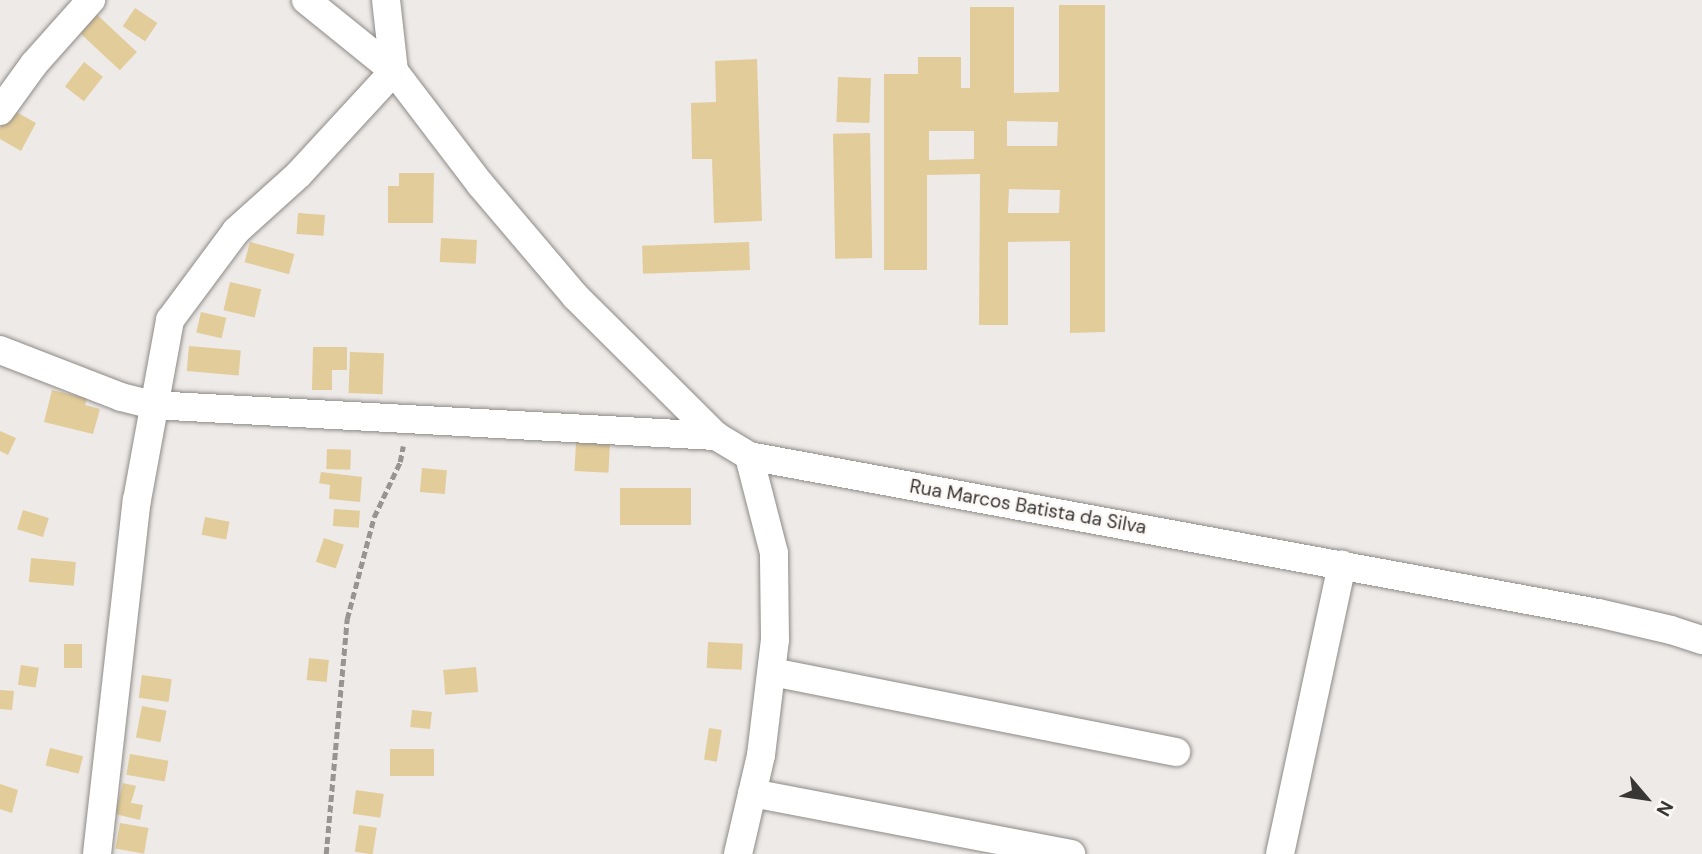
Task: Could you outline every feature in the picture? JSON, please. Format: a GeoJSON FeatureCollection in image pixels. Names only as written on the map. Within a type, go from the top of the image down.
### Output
{"type":"FeatureCollection","features":[{"type":"Feature","properties":{"kind":"street"},"geometry":{"type":"LineString","coordinates":[[0,111],[34,64],[91,0]]}},
{"type":"Feature","properties":{"kind":"street"},"geometry":{"type":"LineString","coordinates":[[306,0],[394,71],[481,186],[575,296],[716,436],[749,456],[774,553],[775,640],[761,755],[738,854]]}},
{"type":"Feature","properties":{"kind":"street"},"geometry":{"type":"LineString","coordinates":[[97,854],[137,500],[152,405],[170,320],[236,232],[299,174],[394,71],[386,0]]}},
{"type":"Feature","properties":{"kind":"street"},"geometry":{"type":"LineString","coordinates":[[0,350],[121,397],[152,405],[716,436]]}},
{"type":"Feature","properties":{"kind":"street","name":"Rua Marcos Batista da Silva"},"geometry":{"type":"LineString","coordinates":[[749,456],[1598,613],[1702,640]]}},
{"type":"Feature","properties":{"kind":"street"},"geometry":{"type":"LineString","coordinates":[[1280,854],[1342,565]]}},
{"type":"Feature","properties":{"kind":"street"},"geometry":{"type":"LineString","coordinates":[[772,672],[1177,752]]}},
{"type":"Feature","properties":{"kind":"street"},"geometry":{"type":"LineString","coordinates":[[752,793],[1071,854]]}},
{"type":"Feature","properties":{"kind":"path"},"geometry":{"type":"LineString","coordinates":[[326,854],[347,619],[374,517],[400,462],[408,420]]}},
{"type":"Feature","properties":{"kind":"building"},"geometry":{"type":"Polygon","coordinates":[[[1059,5],[1105,5],[1105,332],[1070,333],[1070,241],[1008,242],[1008,325],[979,325],[980,174],[927,175],[927,270],[884,270],[884,74],[918,74],[918,57],[961,57],[961,88],[970,88],[970,7],[1014,7],[1014,93],[1059,92],[1059,5]],[[1007,121],[1007,146],[1057,146],[1058,122],[1007,121]],[[929,131],[929,160],[974,159],[974,131],[929,131]],[[1009,189],[1008,213],[1059,213],[1060,190],[1009,189]]]}},
{"type":"Feature","properties":{"kind":"building"},"geometry":{"type":"Polygon","coordinates":[[[135,8],[157,23],[145,41],[123,26],[135,8]]]}},
{"type":"Feature","properties":{"kind":"building"},"geometry":{"type":"Polygon","coordinates":[[[93,11],[137,52],[120,70],[76,29],[93,11]]]}},
{"type":"Feature","properties":{"kind":"building"},"geometry":{"type":"Polygon","coordinates":[[[757,59],[762,221],[714,223],[712,159],[692,159],[691,103],[716,102],[715,61],[757,59]]]}},
{"type":"Feature","properties":{"kind":"building"},"geometry":{"type":"Polygon","coordinates":[[[84,62],[103,77],[84,101],[65,86],[84,62]]]}},
{"type":"Feature","properties":{"kind":"building"},"geometry":{"type":"Polygon","coordinates":[[[838,77],[871,78],[869,123],[836,122],[838,77]]]}},
{"type":"Feature","properties":{"kind":"building"},"geometry":{"type":"Polygon","coordinates":[[[11,109],[36,123],[21,151],[0,139],[0,128],[11,109]]]}},
{"type":"Feature","properties":{"kind":"building"},"geometry":{"type":"Polygon","coordinates":[[[870,133],[872,258],[835,259],[833,134],[870,133]]]}},
{"type":"Feature","properties":{"kind":"building"},"geometry":{"type":"Polygon","coordinates":[[[399,173],[434,173],[433,223],[388,223],[388,186],[399,186],[399,173]]]}},
{"type":"Feature","properties":{"kind":"building"},"geometry":{"type":"Polygon","coordinates":[[[298,213],[325,215],[323,236],[297,234],[298,213]]]}},
{"type":"Feature","properties":{"kind":"building"},"geometry":{"type":"Polygon","coordinates":[[[441,238],[477,240],[476,264],[440,262],[441,238]]]}},
{"type":"Feature","properties":{"kind":"building"},"geometry":{"type":"Polygon","coordinates":[[[250,242],[294,254],[289,274],[245,262],[250,242]]]}},
{"type":"Feature","properties":{"kind":"building"},"geometry":{"type":"Polygon","coordinates":[[[749,242],[750,270],[643,274],[642,246],[749,242]]]}},
{"type":"Feature","properties":{"kind":"building"},"geometry":{"type":"Polygon","coordinates":[[[230,282],[261,289],[255,317],[223,310],[230,282]]]}},
{"type":"Feature","properties":{"kind":"building"},"geometry":{"type":"Polygon","coordinates":[[[201,312],[226,318],[222,338],[196,332],[201,312]]]}},
{"type":"Feature","properties":{"kind":"building"},"geometry":{"type":"Polygon","coordinates":[[[189,346],[241,351],[239,375],[187,371],[189,346]]]}},
{"type":"Feature","properties":{"kind":"building"},"geometry":{"type":"Polygon","coordinates":[[[313,347],[347,347],[347,370],[332,370],[332,390],[312,390],[313,347]]]}},
{"type":"Feature","properties":{"kind":"building"},"geometry":{"type":"Polygon","coordinates":[[[350,352],[384,353],[383,394],[349,393],[350,352]]]}},
{"type":"Feature","properties":{"kind":"building"},"geometry":{"type":"Polygon","coordinates":[[[52,390],[87,398],[85,405],[100,409],[93,434],[44,422],[52,390]]]}},
{"type":"Feature","properties":{"kind":"building"},"geometry":{"type":"Polygon","coordinates":[[[0,431],[16,438],[8,455],[0,451],[0,431]]]}},
{"type":"Feature","properties":{"kind":"building"},"geometry":{"type":"Polygon","coordinates":[[[576,442],[610,444],[608,473],[574,471],[576,442]]]}},
{"type":"Feature","properties":{"kind":"building"},"geometry":{"type":"Polygon","coordinates":[[[327,449],[351,450],[350,470],[326,469],[327,449]]]}},
{"type":"Feature","properties":{"kind":"building"},"geometry":{"type":"Polygon","coordinates":[[[422,468],[447,470],[445,494],[420,492],[422,468]]]}},
{"type":"Feature","properties":{"kind":"building"},"geometry":{"type":"Polygon","coordinates":[[[321,472],[362,477],[360,502],[329,499],[330,485],[319,483],[321,472]]]}},
{"type":"Feature","properties":{"kind":"building"},"geometry":{"type":"Polygon","coordinates":[[[620,488],[691,488],[691,525],[620,525],[620,488]]]}},
{"type":"Feature","properties":{"kind":"building"},"geometry":{"type":"Polygon","coordinates":[[[334,509],[360,511],[359,528],[333,526],[334,509]]]}},
{"type":"Feature","properties":{"kind":"building"},"geometry":{"type":"Polygon","coordinates":[[[23,510],[49,518],[43,537],[17,529],[23,510]]]}},
{"type":"Feature","properties":{"kind":"building"},"geometry":{"type":"Polygon","coordinates":[[[205,517],[230,522],[226,539],[202,535],[205,517]]]}},
{"type":"Feature","properties":{"kind":"building"},"geometry":{"type":"Polygon","coordinates":[[[324,538],[344,545],[336,568],[316,562],[324,538]]]}},
{"type":"Feature","properties":{"kind":"building"},"geometry":{"type":"Polygon","coordinates":[[[31,558],[76,562],[74,586],[29,582],[31,558]]]}},
{"type":"Feature","properties":{"kind":"building"},"geometry":{"type":"Polygon","coordinates":[[[708,642],[743,644],[742,670],[707,668],[708,642]]]}},
{"type":"Feature","properties":{"kind":"building"},"geometry":{"type":"Polygon","coordinates":[[[64,644],[82,644],[82,668],[64,668],[64,644]]]}},
{"type":"Feature","properties":{"kind":"building"},"geometry":{"type":"Polygon","coordinates":[[[309,658],[329,660],[327,682],[307,680],[309,658]]]}},
{"type":"Feature","properties":{"kind":"building"},"geometry":{"type":"Polygon","coordinates":[[[21,665],[39,668],[36,688],[18,685],[21,665]]]}},
{"type":"Feature","properties":{"kind":"building"},"geometry":{"type":"Polygon","coordinates":[[[476,667],[478,692],[445,695],[443,670],[476,667]]]}},
{"type":"Feature","properties":{"kind":"building"},"geometry":{"type":"Polygon","coordinates":[[[142,675],[172,679],[169,702],[139,698],[142,675]]]}},
{"type":"Feature","properties":{"kind":"building"},"geometry":{"type":"Polygon","coordinates":[[[0,690],[14,691],[12,710],[0,709],[0,690]]]}},
{"type":"Feature","properties":{"kind":"building"},"geometry":{"type":"Polygon","coordinates":[[[142,706],[167,711],[160,742],[136,737],[142,706]]]}},
{"type":"Feature","properties":{"kind":"building"},"geometry":{"type":"Polygon","coordinates":[[[412,710],[432,712],[430,729],[410,727],[412,710]]]}},
{"type":"Feature","properties":{"kind":"building"},"geometry":{"type":"Polygon","coordinates":[[[709,728],[722,730],[717,762],[704,760],[709,728]]]}},
{"type":"Feature","properties":{"kind":"building"},"geometry":{"type":"Polygon","coordinates":[[[50,748],[83,756],[79,774],[46,765],[50,748]]]}},
{"type":"Feature","properties":{"kind":"building"},"geometry":{"type":"Polygon","coordinates":[[[390,749],[434,749],[434,776],[390,776],[390,749]]]}},
{"type":"Feature","properties":{"kind":"building"},"geometry":{"type":"Polygon","coordinates":[[[130,754],[168,761],[165,781],[126,775],[130,754]]]}},
{"type":"Feature","properties":{"kind":"building"},"geometry":{"type":"Polygon","coordinates":[[[123,783],[136,786],[131,803],[143,805],[140,820],[115,814],[123,783]]]}},
{"type":"Feature","properties":{"kind":"building"},"geometry":{"type":"Polygon","coordinates":[[[0,784],[18,790],[12,813],[0,809],[0,784]]]}},
{"type":"Feature","properties":{"kind":"building"},"geometry":{"type":"Polygon","coordinates":[[[356,790],[384,794],[380,818],[353,814],[356,790]]]}},
{"type":"Feature","properties":{"kind":"building"},"geometry":{"type":"Polygon","coordinates":[[[120,823],[149,828],[144,854],[115,849],[120,823]]]}},
{"type":"Feature","properties":{"kind":"building"},"geometry":{"type":"Polygon","coordinates":[[[359,825],[377,828],[373,854],[355,852],[359,825]]]}}]}
